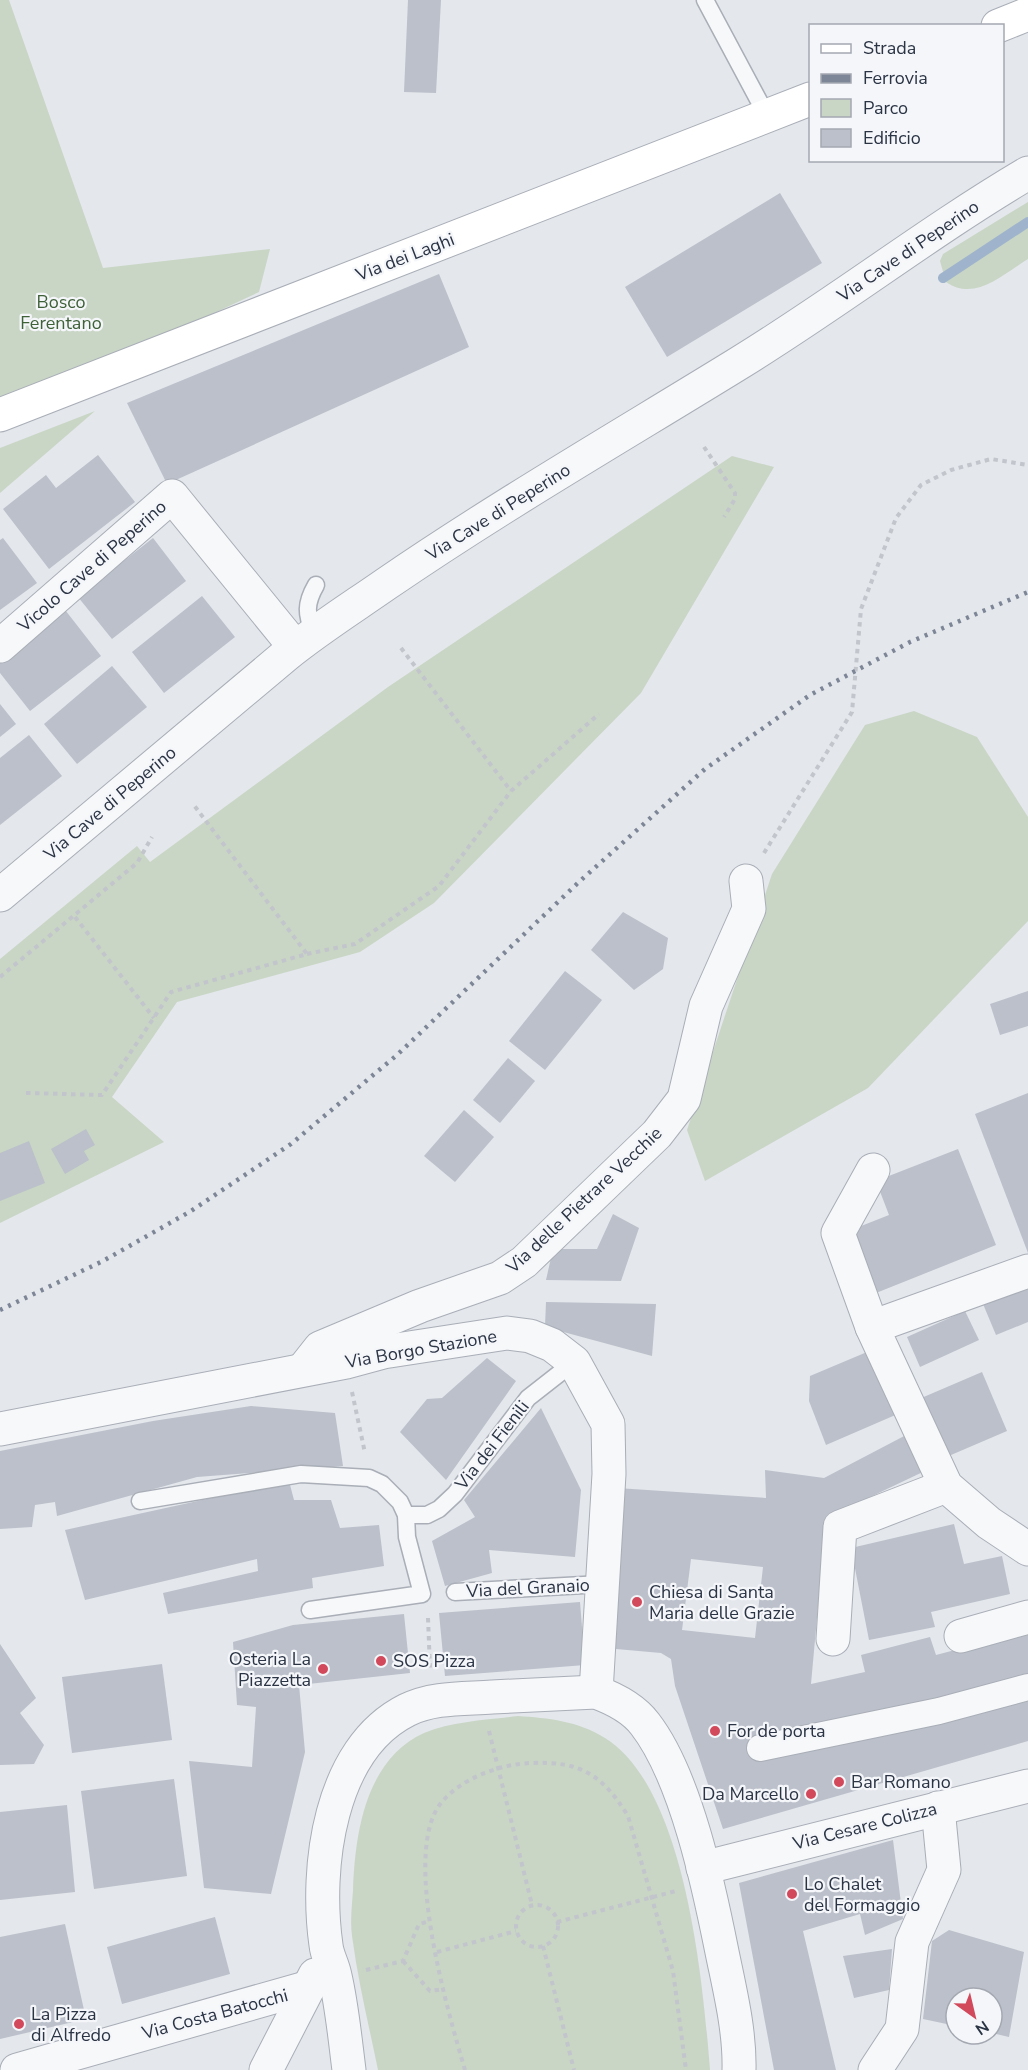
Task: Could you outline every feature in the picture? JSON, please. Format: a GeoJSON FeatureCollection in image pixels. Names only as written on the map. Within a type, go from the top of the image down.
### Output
{"type":"FeatureCollection","features":[{"type":"Feature","properties":{"kind":"main road"},"geometry":{"type":"LineString","coordinates":[[1003,24],[1028,14]]}},
{"type":"Feature","properties":{"kind":"main road","name":"Via dei Laghi"},"geometry":{"type":"LineString","coordinates":[[0,416],[809,99]]}},
{"type":"Feature","properties":{"kind":"street","name":"Via Cave di Peperino"},"geometry":{"type":"LineString","coordinates":[[0,895],[305,640],[445,543],[766,347],[904,255],[940,226],[1028,173]]}},
{"type":"Feature","properties":{"kind":"street","name":"Vicolo Cave di Peperino"},"geometry":{"type":"LineString","coordinates":[[0,646],[172,496],[305,640]]}},
{"type":"Feature","properties":{"kind":"street","name":"Via delle Pietrare Vecchie"},"geometry":{"type":"LineString","coordinates":[[303,1371],[320,1348],[420,1306],[501,1278],[524,1262],[657,1134],[684,1099],[706,1006],[749,909],[746,881]]}},
{"type":"Feature","properties":{"kind":"street"},"geometry":{"type":"LineString","coordinates":[[873,1170],[838,1233],[872,1327],[946,1486],[989,1523],[1028,1550]]}},
{"type":"Feature","properties":{"kind":"street"},"geometry":{"type":"LineString","coordinates":[[872,1327],[1028,1271]]}},
{"type":"Feature","properties":{"kind":"street","name":"Via Borgo Stazione"},"geometry":{"type":"LineString","coordinates":[[0,1429],[303,1371],[383,1352],[507,1333],[530,1336],[552,1345],[574,1362],[608,1424],[609,1474],[596,1692]]}},
{"type":"Feature","properties":{"kind":"street"},"geometry":{"type":"LineString","coordinates":[[833,1639],[840,1527],[946,1486]]}},
{"type":"Feature","properties":{"kind":"street"},"geometry":{"type":"LineString","coordinates":[[961,1636],[1028,1617]]}},
{"type":"Feature","properties":{"kind":"street"},"geometry":{"type":"LineString","coordinates":[[760,1748],[939,1711],[1028,1687]]}},
{"type":"Feature","properties":{"kind":"street"},"geometry":{"type":"LineString","coordinates":[[350,2070],[335,1973],[326,1948],[323,1867],[338,1794],[351,1767],[375,1733],[408,1709],[440,1700],[596,1692],[619,1701],[635,1714],[654,1738],[681,1796],[710,1871],[761,2070]]}},
{"type":"Feature","properties":{"kind":"street","name":"Via Cesare Colizza"},"geometry":{"type":"LineString","coordinates":[[710,1871],[938,1808],[1028,1786]]}},
{"type":"Feature","properties":{"kind":"street"},"geometry":{"type":"LineString","coordinates":[[875,2070],[902,2029],[912,1942],[944,1870],[938,1808]]}},
{"type":"Feature","properties":{"kind":"street"},"geometry":{"type":"LineString","coordinates":[[710,1871],[731,1994],[739,2070]]}},
{"type":"Feature","properties":{"kind":"street"},"geometry":{"type":"LineString","coordinates":[[266,2070],[309,1987],[326,1948]]}},
{"type":"Feature","properties":{"kind":"street","name":"Via Costa Batocchi"},"geometry":{"type":"LineString","coordinates":[[17,2070],[62,2063],[309,1987]]}},
{"type":"Feature","properties":{"kind":"street"},"geometry":{"type":"LineString","coordinates":[[281,2040],[308,2023],[342,2021]]}},
{"type":"Feature","properties":{"kind":"lane"},"geometry":{"type":"LineString","coordinates":[[705,0],[767,116]]}},
{"type":"Feature","properties":{"kind":"lane"},"geometry":{"type":"LineString","coordinates":[[305,640],[308,599],[316,585]]}},
{"type":"Feature","properties":{"kind":"lane","name":"Via dei Fienili"},"geometry":{"type":"LineString","coordinates":[[406,1515],[427,1515],[439,1509],[455,1494],[528,1398],[574,1362]]}},
{"type":"Feature","properties":{"kind":"lane"},"geometry":{"type":"LineString","coordinates":[[140,1501],[301,1474],[369,1478],[392,1493],[406,1515],[406,1537],[422,1594],[310,1610]]}},
{"type":"Feature","properties":{"kind":"lane","name":"Via del Granaio"},"geometry":{"type":"LineString","coordinates":[[454,1592],[602,1584]]}},
{"type":"Feature","properties":{"kind":"path"},"geometry":{"type":"LineString","coordinates":[[704,447],[735,493],[735,499],[724,517]]}},
{"type":"Feature","properties":{"kind":"path"},"geometry":{"type":"LineString","coordinates":[[746,881],[852,712],[861,609],[896,518],[921,485],[951,470],[991,459],[1028,465]]}},
{"type":"Feature","properties":{"kind":"path"},"geometry":{"type":"LineString","coordinates":[[401,648],[511,791]]}},
{"type":"Feature","properties":{"kind":"path"},"geometry":{"type":"LineString","coordinates":[[26,1093],[102,1095],[171,992],[307,954],[355,944],[439,886],[511,791],[599,714]]}},
{"type":"Feature","properties":{"kind":"path"},"geometry":{"type":"LineString","coordinates":[[193,804],[307,954]]}},
{"type":"Feature","properties":{"kind":"path"},"geometry":{"type":"LineString","coordinates":[[0,977],[75,917],[137,863],[152,837]]}},
{"type":"Feature","properties":{"kind":"path"},"geometry":{"type":"LineString","coordinates":[[75,917],[154,1018]]}},
{"type":"Feature","properties":{"kind":"path"},"geometry":{"type":"LineString","coordinates":[[351,1387],[365,1456]]}},
{"type":"Feature","properties":{"kind":"path"},"geometry":{"type":"LineString","coordinates":[[428,1615],[430,1671]]}},
{"type":"Feature","properties":{"kind":"path"},"geometry":{"type":"LineString","coordinates":[[484,1698],[532,1905]]}},
{"type":"Feature","properties":{"kind":"path"},"geometry":{"type":"LineString","coordinates":[[465,2070],[444,1989],[426,1904],[427,1844],[440,1803],[459,1786],[499,1769],[528,1763],[556,1762],[573,1765],[597,1776],[615,1795],[628,1815],[679,2004],[686,2070]]}},
{"type":"Feature","properties":{"kind":"path"},"geometry":{"type":"LineString","coordinates":[[557,1922],[652,1898],[710,1871]]}},
{"type":"Feature","properties":{"kind":"path"},"geometry":{"type":"LineString","coordinates":[[532,1905],[549,1908],[557,1922],[556,1934],[543,1946],[527,1945],[516,1931],[518,1915],[532,1905]]}},
{"type":"Feature","properties":{"kind":"path"},"geometry":{"type":"LineString","coordinates":[[403,1960],[419,1924],[430,1921]]}},
{"type":"Feature","properties":{"kind":"path"},"geometry":{"type":"LineString","coordinates":[[436,1952],[516,1931]]}},
{"type":"Feature","properties":{"kind":"path"},"geometry":{"type":"LineString","coordinates":[[543,1946],[574,2070]]}},
{"type":"Feature","properties":{"kind":"path"},"geometry":{"type":"LineString","coordinates":[[360,1972],[403,1960]]}},
{"type":"Feature","properties":{"kind":"path"},"geometry":{"type":"LineString","coordinates":[[403,1960],[430,1991],[444,1989]]}},
{"type":"Feature","properties":{"kind":"green space","name":"Bosco Ferentano"},"geometry":{"type":"Polygon","coordinates":[[[0,0],[9,0],[103,268],[270,249],[259,292],[122,356],[0,402],[0,0]]]}},
{"type":"Feature","properties":{"kind":"green space"},"geometry":{"type":"Polygon","coordinates":[[[1028,202],[1028,259],[998,279],[978,288],[967,289],[946,282],[940,261],[943,254],[1028,202]]]}},
{"type":"Feature","properties":{"kind":"green space"},"geometry":{"type":"Polygon","coordinates":[[[95,411],[0,493],[0,448],[95,411]]]}},
{"type":"Feature","properties":{"kind":"green space"},"geometry":{"type":"Polygon","coordinates":[[[732,456],[774,467],[641,693],[434,903],[360,952],[177,1002],[112,1097],[164,1142],[0,1223],[0,959],[137,846],[150,862],[388,687],[732,456]]]}},
{"type":"Feature","properties":{"kind":"green space"},"geometry":{"type":"Polygon","coordinates":[[[914,711],[977,737],[1028,817],[1028,921],[868,1088],[705,1181],[687,1130],[772,874],[865,725],[914,711]]]}},
{"type":"Feature","properties":{"kind":"green space"},"geometry":{"type":"Polygon","coordinates":[[[518,1716],[552,1719],[574,1724],[605,1738],[632,1763],[655,1799],[672,1842],[695,1939],[710,2070],[378,2070],[357,1970],[351,1925],[354,1869],[367,1801],[388,1761],[404,1745],[424,1733],[458,1723],[518,1716]]]}},
{"type":"Feature","properties":{"kind":"building"},"geometry":{"type":"Polygon","coordinates":[[[408,0],[441,0],[436,93],[404,92],[408,0]]]}},
{"type":"Feature","properties":{"kind":"building"},"geometry":{"type":"Polygon","coordinates":[[[780,193],[822,263],[667,357],[625,287],[780,193]]]}},
{"type":"Feature","properties":{"kind":"building"},"geometry":{"type":"Polygon","coordinates":[[[439,274],[469,347],[167,484],[127,403],[439,274]]]}},
{"type":"Feature","properties":{"kind":"building"},"geometry":{"type":"Polygon","coordinates":[[[98,455],[135,502],[49,569],[3,509],[46,475],[56,488],[98,455]]]}},
{"type":"Feature","properties":{"kind":"building"},"geometry":{"type":"Polygon","coordinates":[[[3,538],[37,583],[0,610],[0,540],[3,538]]]}},
{"type":"Feature","properties":{"kind":"building"},"geometry":{"type":"Polygon","coordinates":[[[153,538],[186,581],[112,639],[78,597],[153,538]]]}},
{"type":"Feature","properties":{"kind":"building"},"geometry":{"type":"Polygon","coordinates":[[[202,596],[235,637],[164,693],[132,652],[202,596]]]}},
{"type":"Feature","properties":{"kind":"building"},"geometry":{"type":"Polygon","coordinates":[[[62,606],[101,656],[30,711],[0,673],[0,655],[62,606]]]}},
{"type":"Feature","properties":{"kind":"building"},"geometry":{"type":"Polygon","coordinates":[[[112,666],[147,707],[77,764],[44,724],[112,666]]]}},
{"type":"Feature","properties":{"kind":"building"},"geometry":{"type":"Polygon","coordinates":[[[0,704],[16,724],[0,737],[0,704]]]}},
{"type":"Feature","properties":{"kind":"building"},"geometry":{"type":"Polygon","coordinates":[[[29,735],[62,776],[0,825],[0,758],[29,735]]]}},
{"type":"Feature","properties":{"kind":"building"},"geometry":{"type":"Polygon","coordinates":[[[623,912],[668,938],[663,969],[634,990],[591,950],[623,912]]]}},
{"type":"Feature","properties":{"kind":"building"},"geometry":{"type":"Polygon","coordinates":[[[565,971],[602,1000],[545,1070],[509,1041],[565,971]]]}},
{"type":"Feature","properties":{"kind":"building"},"geometry":{"type":"Polygon","coordinates":[[[1028,991],[1028,1026],[1000,1035],[990,1004],[1028,991]]]}},
{"type":"Feature","properties":{"kind":"building"},"geometry":{"type":"Polygon","coordinates":[[[508,1058],[535,1081],[500,1123],[473,1100],[508,1058]]]}},
{"type":"Feature","properties":{"kind":"building"},"geometry":{"type":"Polygon","coordinates":[[[1028,1093],[1028,1253],[975,1114],[1028,1093]]]}},
{"type":"Feature","properties":{"kind":"building"},"geometry":{"type":"Polygon","coordinates":[[[464,1110],[494,1137],[455,1182],[424,1156],[464,1110]]]}},
{"type":"Feature","properties":{"kind":"building"},"geometry":{"type":"Polygon","coordinates":[[[86,1129],[95,1145],[84,1151],[89,1160],[65,1174],[51,1149],[86,1129]]]}},
{"type":"Feature","properties":{"kind":"building"},"geometry":{"type":"Polygon","coordinates":[[[29,1141],[45,1183],[0,1201],[0,1153],[29,1141]]]}},
{"type":"Feature","properties":{"kind":"building"},"geometry":{"type":"Polygon","coordinates":[[[958,1149],[996,1245],[876,1293],[851,1230],[889,1215],[876,1181],[958,1149]]]}},
{"type":"Feature","properties":{"kind":"building"},"geometry":{"type":"Polygon","coordinates":[[[613,1214],[639,1228],[621,1281],[546,1280],[553,1249],[597,1249],[613,1214]]]}},
{"type":"Feature","properties":{"kind":"building"},"geometry":{"type":"Polygon","coordinates":[[[1028,1285],[1028,1322],[996,1335],[983,1304],[1028,1285]]]}},
{"type":"Feature","properties":{"kind":"building"},"geometry":{"type":"Polygon","coordinates":[[[546,1302],[656,1304],[652,1356],[545,1327],[546,1302]]]}},
{"type":"Feature","properties":{"kind":"building"},"geometry":{"type":"Polygon","coordinates":[[[965,1311],[979,1340],[920,1367],[907,1337],[965,1311]]]}},
{"type":"Feature","properties":{"kind":"building"},"geometry":{"type":"Polygon","coordinates":[[[867,1352],[900,1413],[826,1445],[809,1401],[810,1376],[867,1352]]]}},
{"type":"Feature","properties":{"kind":"building"},"geometry":{"type":"Polygon","coordinates":[[[487,1358],[516,1381],[446,1480],[400,1432],[427,1399],[442,1398],[487,1358]]]}},
{"type":"Feature","properties":{"kind":"building"},"geometry":{"type":"Polygon","coordinates":[[[982,1372],[1007,1431],[944,1458],[919,1399],[982,1372]]]}},
{"type":"Feature","properties":{"kind":"building"},"geometry":{"type":"Polygon","coordinates":[[[251,1406],[335,1413],[343,1466],[197,1477],[57,1516],[55,1502],[35,1505],[32,1527],[0,1529],[0,1451],[153,1421],[251,1406]]]}},
{"type":"Feature","properties":{"kind":"building"},"geometry":{"type":"Polygon","coordinates":[[[541,1408],[581,1490],[575,1557],[489,1550],[492,1573],[445,1586],[432,1541],[475,1517],[464,1500],[541,1408]]]}},
{"type":"Feature","properties":{"kind":"building"},"geometry":{"type":"Polygon","coordinates":[[[908,1434],[927,1470],[826,1518],[811,1684],[865,1672],[861,1655],[930,1637],[936,1655],[1028,1631],[1028,1741],[723,1829],[675,1686],[671,1659],[661,1653],[605,1648],[617,1488],[766,1498],[765,1470],[824,1478],[908,1434]],[[691,1559],[682,1630],[755,1638],[763,1567],[691,1559]]]}},
{"type":"Feature","properties":{"kind":"building"},"geometry":{"type":"Polygon","coordinates":[[[289,1481],[294,1500],[331,1500],[340,1528],[379,1525],[384,1566],[312,1578],[313,1588],[168,1614],[163,1593],[258,1571],[257,1559],[85,1600],[65,1530],[289,1481]]]}},
{"type":"Feature","properties":{"kind":"building"},"geometry":{"type":"Polygon","coordinates":[[[954,1524],[964,1564],[1002,1556],[1010,1594],[931,1612],[935,1627],[869,1640],[851,1548],[954,1524]]]}},
{"type":"Feature","properties":{"kind":"building"},"geometry":{"type":"Polygon","coordinates":[[[580,1602],[585,1665],[445,1676],[439,1613],[580,1602]]]}},
{"type":"Feature","properties":{"kind":"building"},"geometry":{"type":"Polygon","coordinates":[[[404,1614],[410,1673],[299,1685],[305,1752],[271,1894],[204,1888],[189,1761],[252,1767],[256,1707],[237,1705],[233,1642],[293,1625],[404,1614]]]}},
{"type":"Feature","properties":{"kind":"building"},"geometry":{"type":"Polygon","coordinates":[[[0,1644],[36,1698],[20,1713],[44,1745],[34,1764],[0,1765],[0,1644]]]}},
{"type":"Feature","properties":{"kind":"building"},"geometry":{"type":"Polygon","coordinates":[[[162,1664],[172,1740],[72,1753],[62,1677],[162,1664]]]}},
{"type":"Feature","properties":{"kind":"building"},"geometry":{"type":"Polygon","coordinates":[[[174,1779],[187,1876],[94,1889],[81,1791],[174,1779]]]}},
{"type":"Feature","properties":{"kind":"building"},"geometry":{"type":"Polygon","coordinates":[[[67,1805],[75,1892],[0,1900],[0,1812],[67,1805]]]}},
{"type":"Feature","properties":{"kind":"building"},"geometry":{"type":"Polygon","coordinates":[[[893,1840],[903,1919],[865,1935],[860,1914],[803,1931],[836,2070],[774,2070],[739,1883],[893,1840]]]}},
{"type":"Feature","properties":{"kind":"building"},"geometry":{"type":"Polygon","coordinates":[[[215,1917],[230,1974],[122,2004],[107,1947],[215,1917]]]}},
{"type":"Feature","properties":{"kind":"building"},"geometry":{"type":"Polygon","coordinates":[[[65,1924],[86,2019],[0,2039],[0,1937],[65,1924]]]}},
{"type":"Feature","properties":{"kind":"building"},"geometry":{"type":"Polygon","coordinates":[[[949,1930],[1024,1952],[1009,2037],[1004,2036],[1004,1986],[944,1986],[944,2023],[923,2019],[932,1941],[949,1930]]]}},
{"type":"Feature","properties":{"kind":"building"},"geometry":{"type":"Polygon","coordinates":[[[892,1949],[889,1990],[854,1998],[843,1956],[892,1949]]]}},
{"type":"Feature","properties":{"kind":"waterway"},"geometry":{"type":"LineString","coordinates":[[943,278],[1028,222]]}},
{"type":"Feature","properties":{"kind":"railway"},"geometry":{"type":"LineString","coordinates":[[0,1310],[103,1261],[191,1211],[291,1144],[397,1055],[580,881],[705,769],[810,695],[910,642],[1028,592]]}},
{"type":"Feature","properties":{"kind":"place","name":"Chiesa di Santa Maria delle Grazie"},"geometry":{"type":"Point","coordinates":[637,1602]}},
{"type":"Feature","properties":{"kind":"place","name":"SOS Pizza"},"geometry":{"type":"Point","coordinates":[381,1661]}},
{"type":"Feature","properties":{"kind":"place","name":"Osteria La Piazzetta"},"geometry":{"type":"Point","coordinates":[323,1669]}},
{"type":"Feature","properties":{"kind":"place","name":"For de porta"},"geometry":{"type":"Point","coordinates":[715,1731]}},
{"type":"Feature","properties":{"kind":"place","name":"Bar Romano"},"geometry":{"type":"Point","coordinates":[839,1782]}},
{"type":"Feature","properties":{"kind":"place","name":"Da Marcello"},"geometry":{"type":"Point","coordinates":[811,1794]}},
{"type":"Feature","properties":{"kind":"place","name":"Lo Chalet del Formaggio"},"geometry":{"type":"Point","coordinates":[792,1894]}},
{"type":"Feature","properties":{"kind":"place","name":"La Pizza di Alfredo"},"geometry":{"type":"Point","coordinates":[19,2024]}}]}
